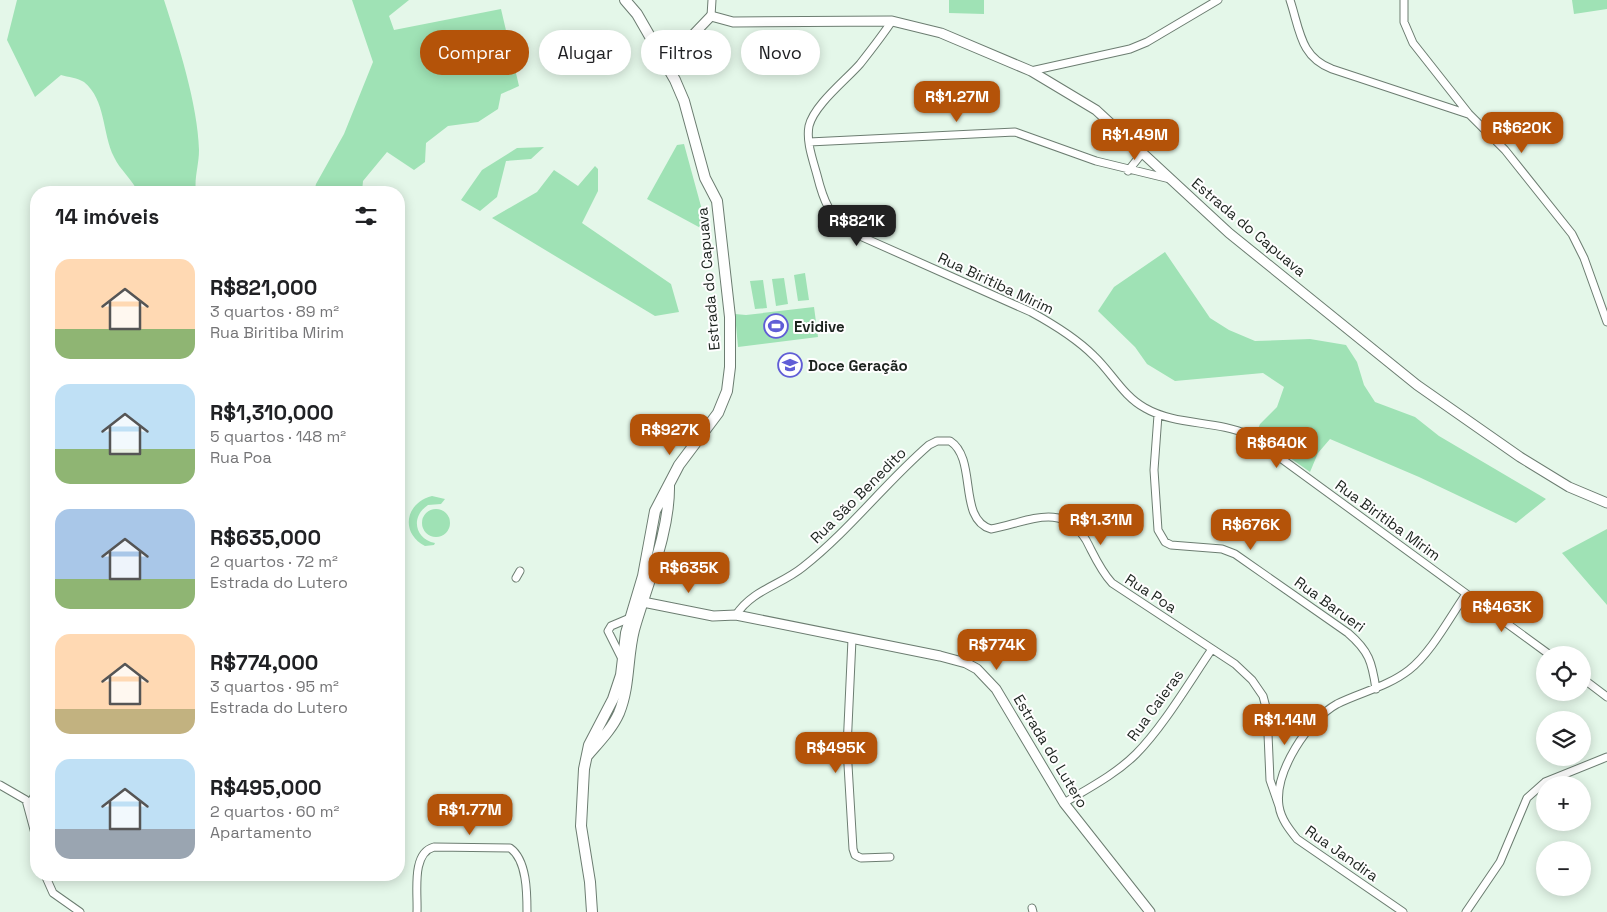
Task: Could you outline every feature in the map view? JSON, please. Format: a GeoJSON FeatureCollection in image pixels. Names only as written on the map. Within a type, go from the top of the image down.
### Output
{"type":"FeatureCollection","features":[{"type":"Feature","properties":{"kind":"main road","name":"Estrada do Capuava"},"geometry":{"type":"LineString","coordinates":[[625,0],[637,14],[646,30]]}},
{"type":"Feature","properties":{"kind":"main road","name":"Estrada do Capuava"},"geometry":{"type":"LineString","coordinates":[[592,912],[590,882],[581,826],[586,758],[593,734],[607,710],[617,687],[630,618],[643,576],[653,518],[680,465],[720,408],[727,391],[731,350],[725,260],[717,201],[705,178],[684,102],[672,75]]}},
{"type":"Feature","properties":{"kind":"main road","name":"Estrada do Capuava"},"geometry":{"type":"LineString","coordinates":[[586,758],[605,736],[618,716],[626,691],[634,631],[644,600],[664,520],[669,484]]}},
{"type":"Feature","properties":{"kind":"main road"},"geometry":{"type":"LineString","coordinates":[[653,518],[659,517],[664,520]]}},
{"type":"Feature","properties":{"kind":"main road"},"geometry":{"type":"LineString","coordinates":[[607,710],[611,716],[618,716]]}},
{"type":"Feature","properties":{"kind":"street"},"geometry":{"type":"LineString","coordinates":[[697,30],[710,16],[712,0]]}},
{"type":"Feature","properties":{"kind":"street"},"geometry":{"type":"LineString","coordinates":[[1032,71],[1130,49],[1218,0]]}},
{"type":"Feature","properties":{"kind":"street"},"geometry":{"type":"LineString","coordinates":[[1290,0],[1307,53],[1317,63],[1332,70],[1469,114]]}},
{"type":"Feature","properties":{"kind":"street"},"geometry":{"type":"LineString","coordinates":[[1404,0],[1404,22],[1413,43],[1469,114],[1505,150],[1560,217],[1584,258],[1607,322]]}},
{"type":"Feature","properties":{"kind":"street","name":"Estrada do Capuava"},"geometry":{"type":"LineString","coordinates":[[710,16],[733,22],[892,21],[942,33],[1032,71],[1074,94],[1096,110],[1229,233],[1417,385],[1520,457],[1568,486],[1607,503]]}},
{"type":"Feature","properties":{"kind":"street"},"geometry":{"type":"LineString","coordinates":[[892,21],[872,50],[813,118],[809,126],[809,142],[1014,132],[1128,170],[1170,179]]}},
{"type":"Feature","properties":{"kind":"street","name":"Rua Biritiba Mirim"},"geometry":{"type":"LineString","coordinates":[[809,142],[829,210],[852,232],[1031,312],[1057,326],[1094,356],[1127,395],[1144,408],[1158,415],[1220,425],[1249,435],[1538,646]]}},
{"type":"Feature","properties":{"kind":"street"},"geometry":{"type":"LineString","coordinates":[[1128,170],[1143,152]]}},
{"type":"Feature","properties":{"kind":"street","name":"Rua Barueri"},"geometry":{"type":"LineString","coordinates":[[1158,415],[1154,470],[1158,530],[1161,538],[1171,545],[1222,549],[1235,554],[1348,632],[1363,646],[1368,654],[1376,690]]}},
{"type":"Feature","properties":{"kind":"street","name":"Rua São Benedito"},"geometry":{"type":"LineString","coordinates":[[736,615],[742,606],[753,596],[803,568],[930,445],[937,441],[950,441],[960,449],[971,501]]}},
{"type":"Feature","properties":{"kind":"street","name":"Rua Poa"},"geometry":{"type":"LineString","coordinates":[[971,501],[979,522],[991,529],[1045,517],[1057,517],[1068,522],[1079,530],[1103,573],[1112,583],[1212,649]]}},
{"type":"Feature","properties":{"kind":"street"},"geometry":{"type":"LineString","coordinates":[[516,578],[520,571]]}},
{"type":"Feature","properties":{"kind":"street","name":"Rua Jandira"},"geometry":{"type":"LineString","coordinates":[[1279,806],[1282,778],[1298,745],[1320,716],[1336,705],[1376,690],[1411,669],[1425,653],[1466,594]]}},
{"type":"Feature","properties":{"kind":"street","name":"Estrada do Lutero"},"geometry":{"type":"LineString","coordinates":[[644,600],[713,616],[736,615],[940,656],[966,663],[977,669],[996,688],[1064,803],[1150,912]]}},
{"type":"Feature","properties":{"kind":"street"},"geometry":{"type":"LineString","coordinates":[[623,661],[608,635],[611,626],[630,618]]}},
{"type":"Feature","properties":{"kind":"street"},"geometry":{"type":"LineString","coordinates":[[852,639],[847,748],[853,849],[855,856],[861,858],[890,857]]}},
{"type":"Feature","properties":{"kind":"street","name":"Rua Jandira"},"geometry":{"type":"LineString","coordinates":[[1212,649],[1235,664],[1252,680],[1268,710],[1270,780],[1286,825],[1297,839],[1403,912]]}},
{"type":"Feature","properties":{"kind":"street","name":"Rua Caieras"},"geometry":{"type":"LineString","coordinates":[[1064,803],[1111,774],[1136,754],[1149,739],[1212,649]]}},
{"type":"Feature","properties":{"kind":"street"},"geometry":{"type":"LineString","coordinates":[[1591,685],[1607,697]]}},
{"type":"Feature","properties":{"kind":"street"},"geometry":{"type":"LineString","coordinates":[[1466,912],[1500,862],[1527,798],[1545,782],[1607,757]]}},
{"type":"Feature","properties":{"kind":"street"},"geometry":{"type":"LineString","coordinates":[[1270,780],[1282,778]]}},
{"type":"Feature","properties":{"kind":"street"},"geometry":{"type":"LineString","coordinates":[[0,785],[22,796],[30,810]]}},
{"type":"Feature","properties":{"kind":"street"},"geometry":{"type":"LineString","coordinates":[[417,912],[418,865],[424,853],[434,846],[502,847],[516,852],[521,866],[527,912]]}},
{"type":"Feature","properties":{"kind":"street"},"geometry":{"type":"LineString","coordinates":[[48,881],[53,893],[80,912]]}},
{"type":"Feature","properties":{"kind":"green space"},"geometry":{"type":"Polygon","coordinates":[[[17,0],[164,0],[186,74],[195,114],[199,150],[196,186],[135,186],[114,157],[100,107],[91,89],[84,82],[61,75],[35,97],[7,40],[17,0]]]}},
{"type":"Feature","properties":{"kind":"green space"},"geometry":{"type":"Polygon","coordinates":[[[352,0],[409,0],[389,16],[394,30],[501,9],[506,30],[420,30],[420,75],[516,75],[519,86],[501,94],[498,109],[478,122],[448,126],[426,143],[425,162],[414,170],[387,152],[363,181],[363,186],[316,186],[344,134],[373,62],[352,0]]]}},
{"type":"Feature","properties":{"kind":"green space"},"geometry":{"type":"Polygon","coordinates":[[[949,0],[984,0],[984,14],[949,13],[949,0]]]}},
{"type":"Feature","properties":{"kind":"green space"},"geometry":{"type":"Polygon","coordinates":[[[1572,0],[1607,0],[1607,9],[1574,14],[1572,0]]]}},
{"type":"Feature","properties":{"kind":"green space"},"geometry":{"type":"Polygon","coordinates":[[[684,144],[708,232],[647,199],[677,145],[684,144]]]}},
{"type":"Feature","properties":{"kind":"green space"},"geometry":{"type":"Polygon","coordinates":[[[544,147],[531,159],[506,161],[497,197],[480,211],[461,200],[482,170],[517,148],[544,147]]]}},
{"type":"Feature","properties":{"kind":"green space"},"geometry":{"type":"Polygon","coordinates":[[[595,166],[598,169],[598,191],[582,223],[671,284],[679,312],[655,316],[492,218],[537,192],[554,170],[578,186],[595,166]]]}},
{"type":"Feature","properties":{"kind":"green space"},"geometry":{"type":"Polygon","coordinates":[[[1165,252],[1210,318],[1229,330],[1255,341],[1310,339],[1346,345],[1357,362],[1364,385],[1375,402],[1415,417],[1439,436],[1546,499],[1516,523],[1419,477],[1330,439],[1318,453],[1310,472],[1256,434],[1260,424],[1277,407],[1284,387],[1263,373],[1175,381],[1147,364],[1135,347],[1098,311],[1114,287],[1165,252]]]}},
{"type":"Feature","properties":{"kind":"green space"},"geometry":{"type":"Polygon","coordinates":[[[805,273],[809,300],[798,301],[794,275],[805,273]]]}},
{"type":"Feature","properties":{"kind":"green space"},"geometry":{"type":"Polygon","coordinates":[[[784,278],[788,304],[776,306],[772,279],[784,278]]]}},
{"type":"Feature","properties":{"kind":"green space"},"geometry":{"type":"Polygon","coordinates":[[[763,280],[767,308],[755,309],[750,281],[763,280]]]}},
{"type":"Feature","properties":{"kind":"green space","name":"Evidive"},"geometry":{"type":"Polygon","coordinates":[[[814,307],[818,337],[738,347],[735,314],[746,315],[814,307]]]}},
{"type":"Feature","properties":{"kind":"green space"},"geometry":{"type":"Polygon","coordinates":[[[432,496],[445,499],[441,504],[428,505],[419,515],[417,527],[419,532],[428,541],[435,543],[434,545],[425,546],[412,534],[409,519],[411,511],[416,505],[432,496]]]}},
{"type":"Feature","properties":{"kind":"green space"},"geometry":{"type":"Polygon","coordinates":[[[436,509],[446,513],[450,523],[446,533],[436,537],[426,533],[422,523],[426,513],[436,509]]]}},
{"type":"Feature","properties":{"kind":"green space"},"geometry":{"type":"Polygon","coordinates":[[[1607,529],[1607,605],[1562,553],[1607,529]]]}},
{"type":"Feature","properties":{"kind":"place","name":"Evidive"},"geometry":{"type":"Point","coordinates":[776,326]}},
{"type":"Feature","properties":{"kind":"place","name":"Doce Geração"},"geometry":{"type":"Point","coordinates":[790,365]}}]}
